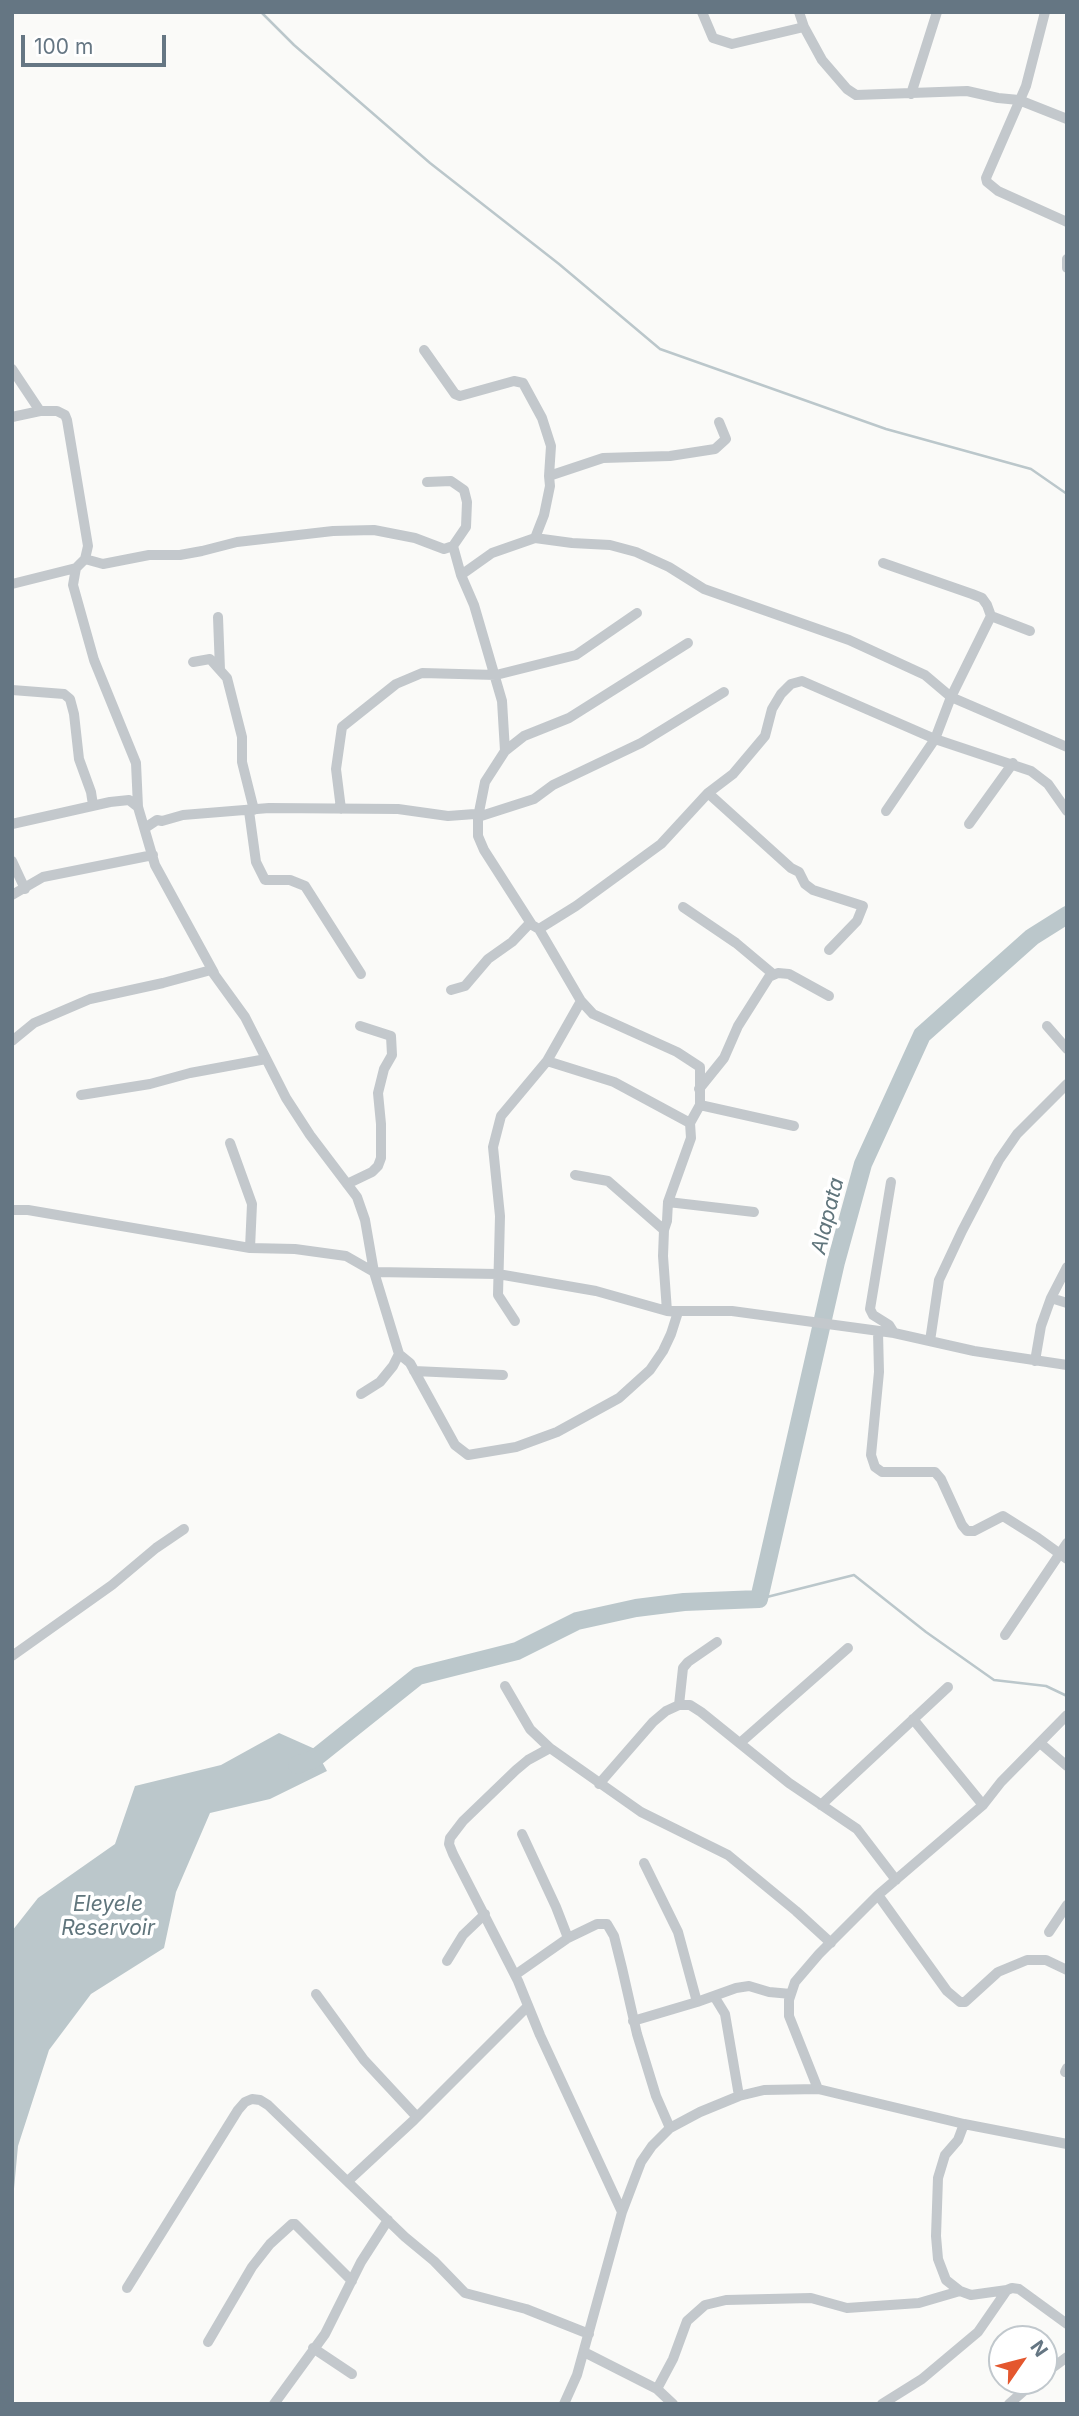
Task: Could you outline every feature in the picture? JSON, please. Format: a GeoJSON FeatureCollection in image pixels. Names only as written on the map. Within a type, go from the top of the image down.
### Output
{"type":"FeatureCollection","features":[{"type":"Feature","properties":{"kind":"street"},"geometry":{"type":"LineString","coordinates":[[702,12],[713,38],[718,42],[732,44],[804,27]]}},
{"type":"Feature","properties":{"kind":"street"},"geometry":{"type":"LineString","coordinates":[[799,12],[822,60],[847,89],[856,95],[967,91],[1019,100],[1067,119]]}},
{"type":"Feature","properties":{"kind":"street"},"geometry":{"type":"LineString","coordinates":[[911,94],[937,12]]}},
{"type":"Feature","properties":{"kind":"street"},"geometry":{"type":"LineString","coordinates":[[1045,12],[1026,86],[986,178],[998,191],[1067,222]]}},
{"type":"Feature","properties":{"kind":"street"},"geometry":{"type":"LineString","coordinates":[[1067,259],[1067,268]]}},
{"type":"Feature","properties":{"kind":"street"},"geometry":{"type":"LineString","coordinates":[[424,351],[455,394],[460,396],[514,381],[523,383],[542,418],[551,446],[550,486],[544,515],[535,538]]}},
{"type":"Feature","properties":{"kind":"street"},"geometry":{"type":"LineString","coordinates":[[12,369],[40,411]]}},
{"type":"Feature","properties":{"kind":"street"},"geometry":{"type":"LineString","coordinates":[[12,417],[40,411],[60,412],[67,420],[88,546],[85,559],[76,568],[12,584]]}},
{"type":"Feature","properties":{"kind":"street"},"geometry":{"type":"LineString","coordinates":[[549,476],[603,458],[670,456],[715,449],[726,439],[719,422]]}},
{"type":"Feature","properties":{"kind":"street"},"geometry":{"type":"LineString","coordinates":[[85,559],[103,564],[149,555],[180,555],[237,542],[333,531],[374,530],[415,538],[444,548],[453,546],[466,527],[467,502],[464,490],[451,481],[427,482]]}},
{"type":"Feature","properties":{"kind":"street"},"geometry":{"type":"LineString","coordinates":[[461,575],[492,554],[535,538],[610,545],[636,552],[669,567],[704,589],[849,640],[925,675],[951,697],[1067,747]]}},
{"type":"Feature","properties":{"kind":"street"},"geometry":{"type":"LineString","coordinates":[[453,546],[496,675],[502,701],[505,751]]}},
{"type":"Feature","properties":{"kind":"street"},"geometry":{"type":"LineString","coordinates":[[883,563],[982,598],[991,616],[951,697],[935,739],[887,811]]}},
{"type":"Feature","properties":{"kind":"street"},"geometry":{"type":"LineString","coordinates":[[76,568],[73,585],[94,660],[136,763],[138,807],[155,865],[221,986]]}},
{"type":"Feature","properties":{"kind":"street"},"geometry":{"type":"LineString","coordinates":[[341,808],[337,769],[342,727],[396,684],[422,673],[496,675],[576,655],[636,613]]}},
{"type":"Feature","properties":{"kind":"street"},"geometry":{"type":"LineString","coordinates":[[991,616],[1030,631]]}},
{"type":"Feature","properties":{"kind":"street"},"geometry":{"type":"LineString","coordinates":[[218,617],[220,670]]}},
{"type":"Feature","properties":{"kind":"street"},"geometry":{"type":"LineString","coordinates":[[667,1311],[663,1230],[667,1221],[668,1202],[691,1138],[690,1123],[700,1105],[699,1067],[694,1061],[593,1014],[580,1001],[536,927],[484,850],[478,836],[478,817],[485,782],[505,751],[524,736],[569,718],[688,643]]}},
{"type":"Feature","properties":{"kind":"street"},"geometry":{"type":"LineString","coordinates":[[193,662],[210,659],[227,678],[242,737],[242,762],[252,811],[256,862],[265,880],[290,880],[305,886],[361,974]]}},
{"type":"Feature","properties":{"kind":"street"},"geometry":{"type":"LineString","coordinates":[[536,927],[576,906],[662,844],[708,793],[733,774],[765,736],[772,709],[781,694],[792,684],[802,681],[935,739],[1031,771],[1048,784],[1067,811]]}},
{"type":"Feature","properties":{"kind":"street"},"geometry":{"type":"LineString","coordinates":[[12,690],[64,694],[70,699],[79,759],[93,805]]}},
{"type":"Feature","properties":{"kind":"street"},"geometry":{"type":"LineString","coordinates":[[145,828],[157,820],[183,815],[294,808],[398,809],[448,816],[475,814],[478,817],[534,799],[553,785],[641,743],[724,692]]}},
{"type":"Feature","properties":{"kind":"street"},"geometry":{"type":"LineString","coordinates":[[969,824],[1013,763]]}},
{"type":"Feature","properties":{"kind":"street"},"geometry":{"type":"LineString","coordinates":[[708,793],[791,868],[799,872],[805,884],[813,890],[863,906],[857,921],[829,950]]}},
{"type":"Feature","properties":{"kind":"street"},"geometry":{"type":"LineString","coordinates":[[12,824],[93,805],[129,800],[138,807]]}},
{"type":"Feature","properties":{"kind":"street"},"geometry":{"type":"LineString","coordinates":[[12,895],[43,877],[153,855]]}},
{"type":"Feature","properties":{"kind":"street"},"geometry":{"type":"LineString","coordinates":[[12,861],[25,889]]}},
{"type":"Feature","properties":{"kind":"street"},"geometry":{"type":"LineString","coordinates":[[683,907],[746,951],[773,974],[789,974],[829,996]]}},
{"type":"Feature","properties":{"kind":"street"},"geometry":{"type":"LineString","coordinates":[[451,990],[465,986],[488,959],[512,942],[530,923],[536,927]]}},
{"type":"Feature","properties":{"kind":"street"},"geometry":{"type":"LineString","coordinates":[[12,1041],[34,1023],[90,999],[163,984],[211,970],[245,1017],[286,1098],[357,1197],[365,1220],[374,1272],[399,1354],[410,1363],[455,1445],[468,1454],[516,1447],[557,1432],[619,1398],[650,1370],[667,1342],[678,1312],[596,1291],[498,1274],[374,1272],[346,1256],[295,1249],[250,1248],[28,1210],[12,1210]]}},
{"type":"Feature","properties":{"kind":"street"},"geometry":{"type":"LineString","coordinates":[[699,1089],[724,1058],[745,1015],[764,983],[773,974]]}},
{"type":"Feature","properties":{"kind":"street"},"geometry":{"type":"LineString","coordinates":[[515,1321],[498,1295],[500,1216],[493,1147],[501,1116],[547,1062],[580,1001]]}},
{"type":"Feature","properties":{"kind":"street"},"geometry":{"type":"LineString","coordinates":[[347,1184],[372,1172],[381,1158],[382,1124],[378,1093],[384,1069],[392,1055],[391,1036],[360,1026]]}},
{"type":"Feature","properties":{"kind":"street"},"geometry":{"type":"LineString","coordinates":[[1047,1027],[1067,1049]]}},
{"type":"Feature","properties":{"kind":"street"},"geometry":{"type":"LineString","coordinates":[[81,1095],[150,1084],[190,1073],[266,1059]]}},
{"type":"Feature","properties":{"kind":"street"},"geometry":{"type":"LineString","coordinates":[[547,1062],[614,1082],[690,1123]]}},
{"type":"Feature","properties":{"kind":"street"},"geometry":{"type":"LineString","coordinates":[[930,1341],[940,1280],[999,1160],[1017,1134],[1067,1084]]}},
{"type":"Feature","properties":{"kind":"street"},"geometry":{"type":"LineString","coordinates":[[700,1105],[794,1126]]}},
{"type":"Feature","properties":{"kind":"street"},"geometry":{"type":"LineString","coordinates":[[230,1143],[252,1204],[250,1248]]}},
{"type":"Feature","properties":{"kind":"street"},"geometry":{"type":"LineString","coordinates":[[575,1175],[608,1181],[663,1230]]}},
{"type":"Feature","properties":{"kind":"street"},"geometry":{"type":"LineString","coordinates":[[891,1182],[870,1309],[873,1315],[889,1325],[894,1334]]}},
{"type":"Feature","properties":{"kind":"street"},"geometry":{"type":"LineString","coordinates":[[668,1202],[754,1212]]}},
{"type":"Feature","properties":{"kind":"street"},"geometry":{"type":"LineString","coordinates":[[1035,1361],[1041,1326],[1051,1298],[1067,1267]]}},
{"type":"Feature","properties":{"kind":"street"},"geometry":{"type":"LineString","coordinates":[[1051,1298],[1067,1303]]}},
{"type":"Feature","properties":{"kind":"street"},"geometry":{"type":"LineString","coordinates":[[667,1311],[732,1311],[808,1321],[1067,1365]]}},
{"type":"Feature","properties":{"kind":"street"},"geometry":{"type":"LineString","coordinates":[[878,1332],[879,1372],[871,1455],[875,1467],[882,1472],[935,1472],[967,1531],[974,1531],[1003,1516],[1063,1556]]}},
{"type":"Feature","properties":{"kind":"street"},"geometry":{"type":"LineString","coordinates":[[361,1394],[380,1382],[399,1354]]}},
{"type":"Feature","properties":{"kind":"street"},"geometry":{"type":"LineString","coordinates":[[414,1371],[502,1375]]}},
{"type":"Feature","properties":{"kind":"street"},"geometry":{"type":"LineString","coordinates":[[12,1656],[112,1585],[156,1548],[184,1529]]}},
{"type":"Feature","properties":{"kind":"street"},"geometry":{"type":"LineString","coordinates":[[1006,1635],[1063,1556],[1067,1543]]}},
{"type":"Feature","properties":{"kind":"street"},"geometry":{"type":"LineString","coordinates":[[679,1705],[684,1668],[688,1662],[717,1642]]}},
{"type":"Feature","properties":{"kind":"street"},"geometry":{"type":"LineString","coordinates":[[740,1743],[848,1648]]}},
{"type":"Feature","properties":{"kind":"street"},"geometry":{"type":"LineString","coordinates":[[505,1685],[530,1729],[550,1748],[641,1812],[728,1855],[831,1943]]}},
{"type":"Feature","properties":{"kind":"street"},"geometry":{"type":"LineString","coordinates":[[821,1805],[948,1687]]}},
{"type":"Feature","properties":{"kind":"street"},"geometry":{"type":"LineString","coordinates":[[599,1784],[653,1722],[679,1705],[690,1705],[789,1783],[857,1829],[896,1880]]}},
{"type":"Feature","properties":{"kind":"street"},"geometry":{"type":"LineString","coordinates":[[818,2089],[789,2016],[795,1982],[878,1895],[982,1805],[1001,1782],[1065,1718]]}},
{"type":"Feature","properties":{"kind":"street"},"geometry":{"type":"LineString","coordinates":[[914,1719],[982,1805]]}},
{"type":"Feature","properties":{"kind":"street"},"geometry":{"type":"LineString","coordinates":[[1040,1743],[1067,1766]]}},
{"type":"Feature","properties":{"kind":"street"},"geometry":{"type":"LineString","coordinates":[[550,1748],[516,1770],[463,1821],[449,1843],[515,1975],[622,2212]]}},
{"type":"Feature","properties":{"kind":"street"},"geometry":{"type":"LineString","coordinates":[[522,1834],[568,1938]]}},
{"type":"Feature","properties":{"kind":"street"},"geometry":{"type":"LineString","coordinates":[[644,1863],[678,1932],[697,2002]]}},
{"type":"Feature","properties":{"kind":"street"},"geometry":{"type":"LineString","coordinates":[[878,1895],[947,1991],[960,2002],[965,2002],[998,1972],[1027,1960],[1046,1960],[1067,1970]]}},
{"type":"Feature","properties":{"kind":"street"},"geometry":{"type":"LineString","coordinates":[[1049,1932],[1067,1905]]}},
{"type":"Feature","properties":{"kind":"street"},"geometry":{"type":"LineString","coordinates":[[447,1961],[463,1936],[485,1913]]}},
{"type":"Feature","properties":{"kind":"street"},"geometry":{"type":"LineString","coordinates":[[515,1975],[568,1938],[597,1924],[604,1923],[610,1928],[633,2021],[656,2096],[670,2128]]}},
{"type":"Feature","properties":{"kind":"street"},"geometry":{"type":"LineString","coordinates":[[633,2021],[736,1988],[749,1986],[769,1992],[791,1994]]}},
{"type":"Feature","properties":{"kind":"street"},"geometry":{"type":"LineString","coordinates":[[316,1994],[364,2060],[416,2117]]}},
{"type":"Feature","properties":{"kind":"street"},"geometry":{"type":"LineString","coordinates":[[714,1996],[725,2014],[739,2096]]}},
{"type":"Feature","properties":{"kind":"street"},"geometry":{"type":"LineString","coordinates":[[348,2181],[528,2006]]}},
{"type":"Feature","properties":{"kind":"street"},"geometry":{"type":"LineString","coordinates":[[564,2404],[577,2375],[622,2212],[641,2162],[670,2128],[700,2112],[739,2096],[788,2088],[818,2089],[964,2124],[1067,2144]]}},
{"type":"Feature","properties":{"kind":"street"},"geometry":{"type":"LineString","coordinates":[[127,2288],[201,2167],[245,2102],[252,2099],[268,2105],[470,2296],[526,2309],[589,2334]]}},
{"type":"Feature","properties":{"kind":"street"},"geometry":{"type":"LineString","coordinates":[[964,2124],[958,2140],[945,2155],[938,2178],[936,2236],[938,2259],[946,2280],[960,2291],[971,2295],[1019,2289],[1067,2324]]}},
{"type":"Feature","properties":{"kind":"street"},"geometry":{"type":"LineString","coordinates":[[274,2404],[334,2318],[369,2248],[388,2220]]}},
{"type":"Feature","properties":{"kind":"street"},"geometry":{"type":"LineString","coordinates":[[208,2342],[251,2267],[270,2244],[292,2224],[352,2281]]}},
{"type":"Feature","properties":{"kind":"street"},"geometry":{"type":"LineString","coordinates":[[882,2404],[922,2379],[978,2332],[1007,2290]]}},
{"type":"Feature","properties":{"kind":"street"},"geometry":{"type":"LineString","coordinates":[[657,2389],[674,2358],[687,2321],[705,2305],[726,2300],[811,2298],[846,2308],[919,2303],[960,2291]]}},
{"type":"Feature","properties":{"kind":"street"},"geometry":{"type":"LineString","coordinates":[[313,2348],[352,2374]]}},
{"type":"Feature","properties":{"kind":"street"},"geometry":{"type":"LineString","coordinates":[[584,2352],[657,2389],[673,2404]]}},
{"type":"Feature","properties":{"kind":"water","name":"Eleyele Reservoir"},"geometry":{"type":"Polygon","coordinates":[[[279,1733],[315,1749],[327,1771],[270,1799],[210,1813],[176,1892],[164,1948],[91,1994],[49,2050],[18,2146],[12,2210],[12,1931],[38,1898],[115,1844],[135,1786],[221,1765],[279,1733]]]}},
{"type":"Feature","properties":{"kind":"waterway"},"geometry":{"type":"LineString","coordinates":[[261,12],[294,45],[430,163],[559,264],[660,349],[886,429],[1031,469],[1067,494]]}},
{"type":"Feature","properties":{"kind":"waterway","name":"Alapata"},"geometry":{"type":"LineString","coordinates":[[297,1765],[314,1759],[418,1676],[517,1651],[577,1621],[636,1608],[684,1602],[759,1599],[836,1262],[863,1164],[922,1035],[1032,937],[1067,915]]}},
{"type":"Feature","properties":{"kind":"waterway"},"geometry":{"type":"LineString","coordinates":[[759,1599],[854,1575],[926,1632],[994,1680],[1046,1686],[1067,1696]]}}]}
